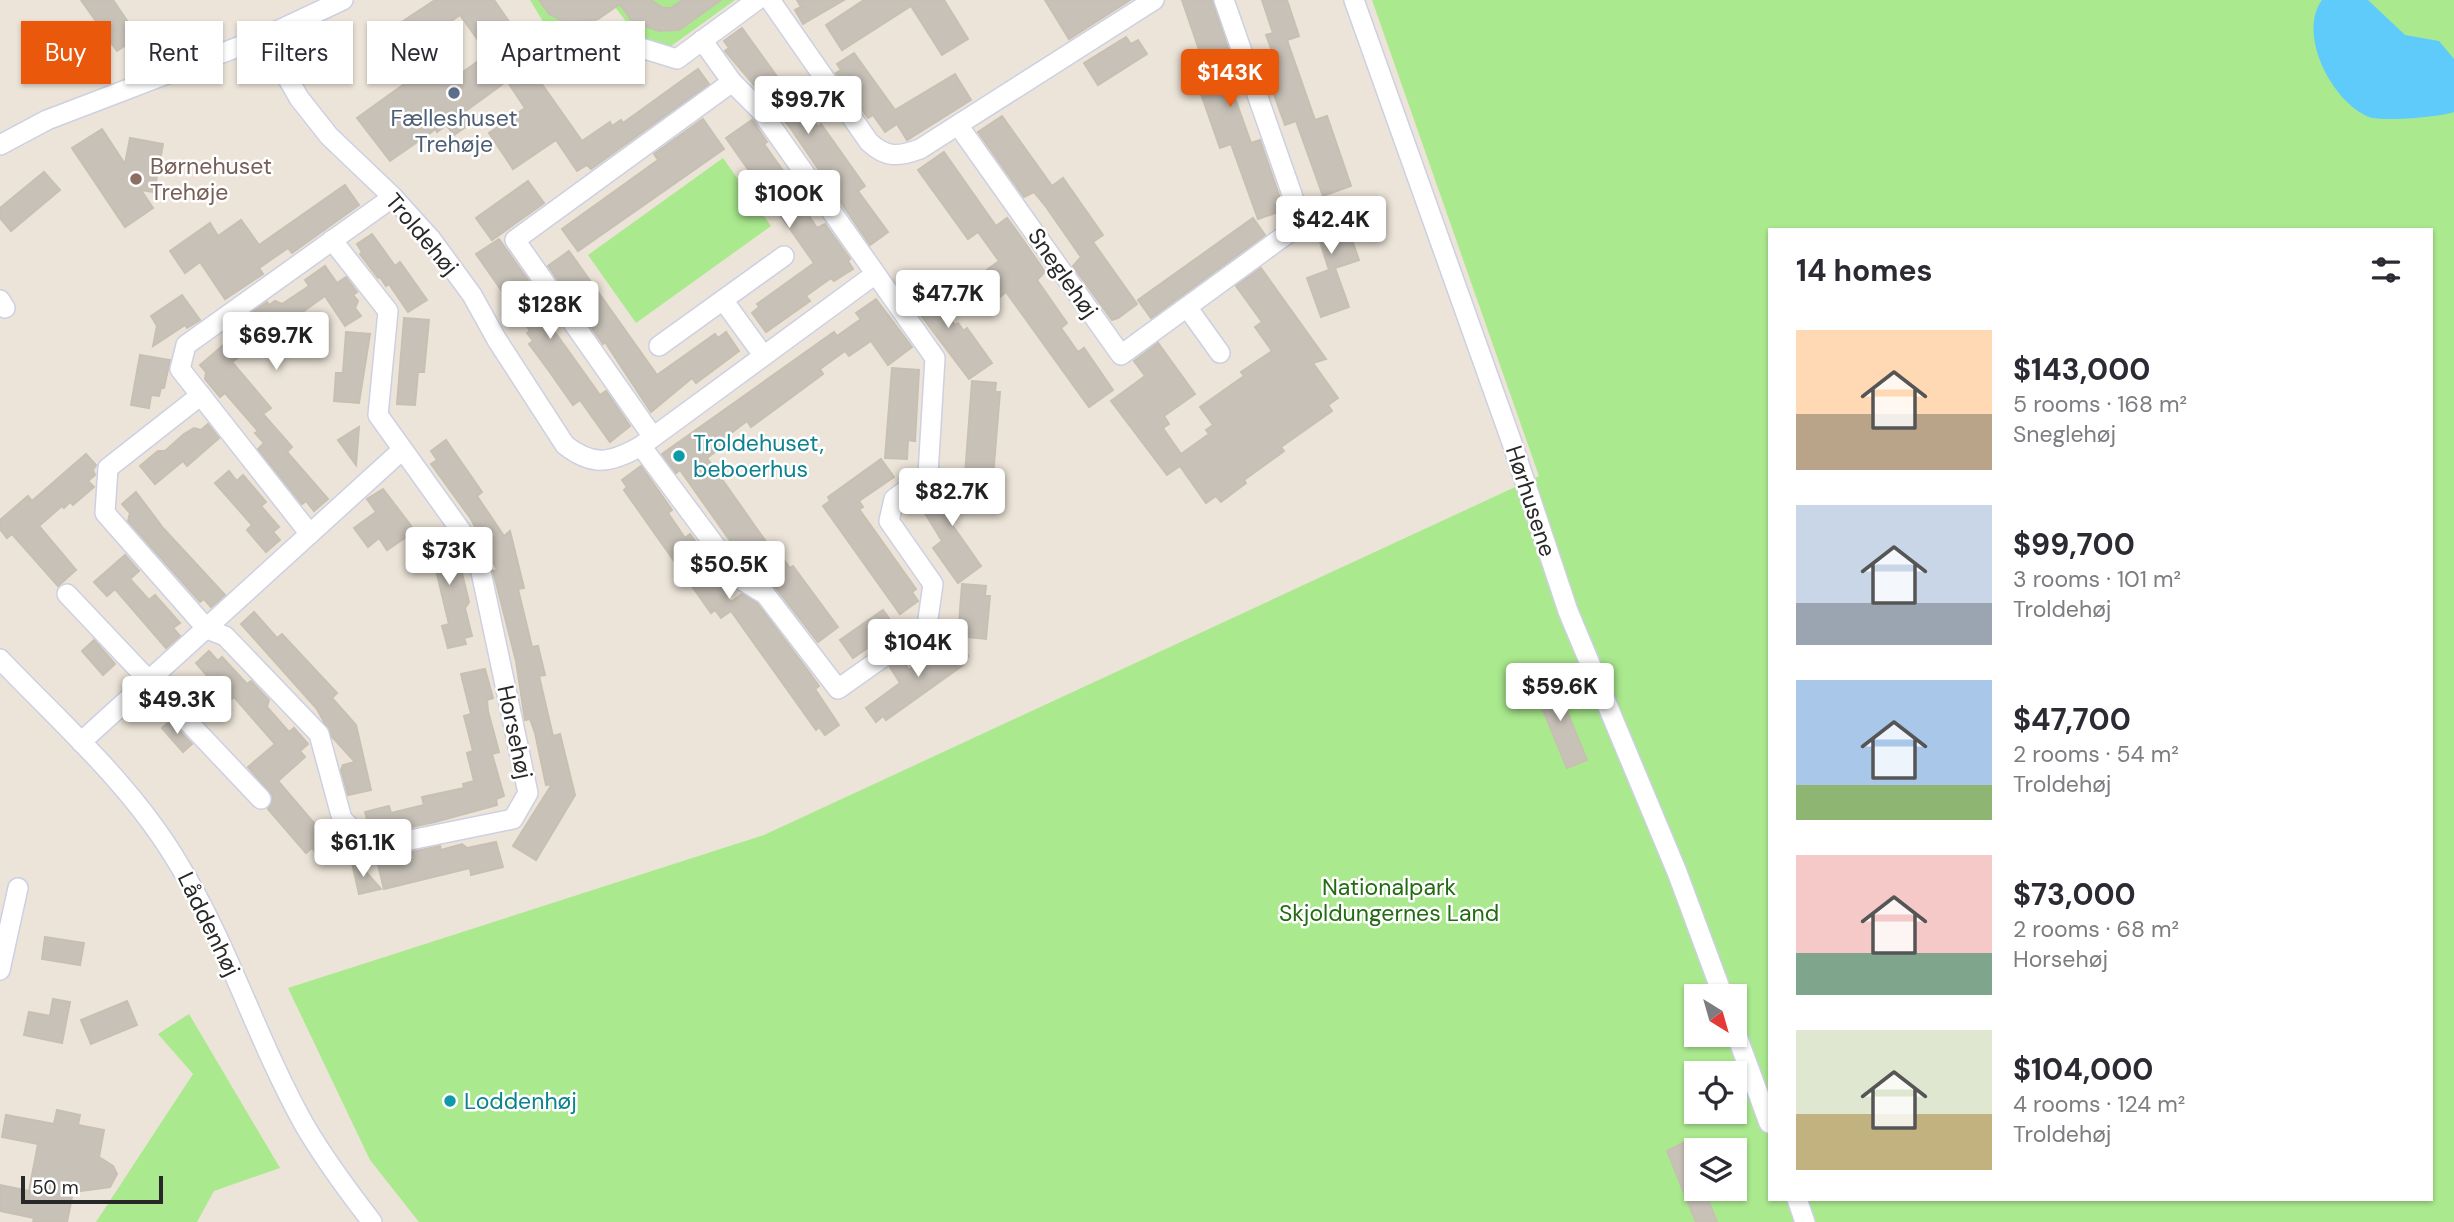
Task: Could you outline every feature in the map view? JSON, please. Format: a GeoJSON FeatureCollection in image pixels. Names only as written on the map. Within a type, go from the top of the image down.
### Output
{"type":"FeatureCollection","features":[{"type":"Feature","properties":{"kind":"street"},"geometry":{"type":"LineString","coordinates":[[293,21],[322,5],[343,0]]}},
{"type":"Feature","properties":{"kind":"street"},"geometry":{"type":"LineString","coordinates":[[645,50],[677,59],[757,0]]}},
{"type":"Feature","properties":{"kind":"street"},"geometry":{"type":"LineString","coordinates":[[770,0],[869,142],[882,154],[902,156],[920,149],[1154,0]]}},
{"type":"Feature","properties":{"kind":"street","name":"Sneglehøj"},"geometry":{"type":"LineString","coordinates":[[958,125],[1121,355],[1302,223],[1224,0]]}},
{"type":"Feature","properties":{"kind":"street","name":"Hørhusene"},"geometry":{"type":"LineString","coordinates":[[1354,0],[1507,427],[1569,611],[1677,872],[1719,984]]}},
{"type":"Feature","properties":{"kind":"street"},"geometry":{"type":"LineString","coordinates":[[702,40],[732,82],[760,110],[935,358],[928,474],[894,499],[889,521],[933,584],[927,626],[838,690],[765,594],[740,579],[515,240],[732,82]]}},
{"type":"Feature","properties":{"kind":"street"},"geometry":{"type":"LineString","coordinates":[[0,145],[47,120],[237,47]]}},
{"type":"Feature","properties":{"kind":"street","name":"Troldehøj"},"geometry":{"type":"LineString","coordinates":[[291,84],[329,136],[393,197],[431,239],[472,295],[501,346],[565,444],[579,456],[598,461],[619,458],[647,441],[760,361],[764,355],[874,275]]}},
{"type":"Feature","properties":{"kind":"street"},"geometry":{"type":"LineString","coordinates":[[310,534],[180,369],[186,345],[393,197]]}},
{"type":"Feature","properties":{"kind":"street","name":"Horsehøj"},"geometry":{"type":"LineString","coordinates":[[201,395],[108,468],[105,513],[207,629],[225,636],[319,734],[342,819],[371,848],[513,819],[528,793],[477,554],[401,451],[378,415],[388,311],[332,240]]}},
{"type":"Feature","properties":{"kind":"street"},"geometry":{"type":"LineString","coordinates":[[659,346],[784,256]]}},
{"type":"Feature","properties":{"kind":"street"},"geometry":{"type":"LineString","coordinates":[[723,300],[764,355]]}},
{"type":"Feature","properties":{"kind":"street"},"geometry":{"type":"LineString","coordinates":[[1187,307],[1220,353]]}},
{"type":"Feature","properties":{"kind":"street"},"geometry":{"type":"LineString","coordinates":[[81,742],[401,451]]}},
{"type":"Feature","properties":{"kind":"street"},"geometry":{"type":"LineString","coordinates":[[67,594],[261,799]]}},
{"type":"Feature","properties":{"kind":"street","name":"Låddenhøj"},"geometry":{"type":"LineString","coordinates":[[0,659],[128,794],[177,860],[206,912],[304,1124],[342,1184],[372,1222]]}},
{"type":"Feature","properties":{"kind":"street"},"geometry":{"type":"LineString","coordinates":[[1,957],[19,888]]}},
{"type":"Feature","properties":{"kind":"street"},"geometry":{"type":"LineString","coordinates":[[1741,1047],[1768,1121]]}},
{"type":"Feature","properties":{"kind":"street"},"geometry":{"type":"LineString","coordinates":[[1798,1201],[1805,1222]]}},
{"type":"Feature","properties":{"kind":"green space"},"geometry":{"type":"Polygon","coordinates":[[[530,0],[735,0],[667,49],[645,40],[645,21],[626,21],[615,7],[596,21],[543,21],[530,0]]]}},
{"type":"Feature","properties":{"kind":"green space","name":"Nationalpark Skjoldungernes Land"},"geometry":{"type":"Polygon","coordinates":[[[1372,0],[2454,0],[2454,1222],[419,1222],[370,1160],[288,988],[764,835],[1539,476],[1372,0]]]}},
{"type":"Feature","properties":{"kind":"green space"},"geometry":{"type":"Polygon","coordinates":[[[723,158],[771,226],[636,323],[588,255],[723,158]]]}},
{"type":"Feature","properties":{"kind":"green space"},"geometry":{"type":"Polygon","coordinates":[[[189,1014],[280,1168],[214,1191],[197,1222],[96,1222],[193,1074],[158,1034],[189,1014]]]}},
{"type":"Feature","properties":{"kind":"water"},"geometry":{"type":"Polygon","coordinates":[[[2322,0],[2368,0],[2405,35],[2439,41],[2454,59],[2454,112],[2386,119],[2369,117],[2355,109],[2331,82],[2316,48],[2315,14],[2322,0]]]}},
{"type":"Feature","properties":{"kind":"building"},"geometry":{"type":"Polygon","coordinates":[[[81,0],[113,0],[127,21],[125,21],[125,46],[117,51],[111,42],[111,21],[96,21],[81,0]]]}},
{"type":"Feature","properties":{"kind":"building"},"geometry":{"type":"Polygon","coordinates":[[[435,0],[494,0],[509,21],[477,21],[477,39],[460,15],[452,21],[403,21],[435,0]]]}},
{"type":"Feature","properties":{"kind":"building"},"geometry":{"type":"Polygon","coordinates":[[[539,0],[651,0],[663,8],[671,8],[682,0],[721,0],[679,30],[659,31],[645,26],[645,21],[632,21],[620,4],[598,19],[563,21],[549,14],[539,0]]]}},
{"type":"Feature","properties":{"kind":"building"},"geometry":{"type":"Polygon","coordinates":[[[797,0],[844,0],[803,24],[795,10],[801,7],[797,0]]]}},
{"type":"Feature","properties":{"kind":"building"},"geometry":{"type":"Polygon","coordinates":[[[864,0],[944,0],[968,39],[942,55],[911,6],[842,50],[826,25],[864,0]]]}},
{"type":"Feature","properties":{"kind":"building"},"geometry":{"type":"Polygon","coordinates":[[[1045,0],[1130,0],[1069,39],[1045,0]]]}},
{"type":"Feature","properties":{"kind":"building"},"geometry":{"type":"Polygon","coordinates":[[[1182,0],[1212,0],[1231,57],[1222,62],[1251,143],[1260,140],[1284,210],[1258,219],[1231,144],[1220,148],[1195,77],[1207,73],[1182,0]]]}},
{"type":"Feature","properties":{"kind":"building"},"geometry":{"type":"Polygon","coordinates":[[[1262,0],[1287,0],[1299,36],[1287,40],[1315,120],[1327,116],[1351,186],[1323,196],[1296,121],[1285,125],[1260,55],[1272,51],[1266,35],[1273,33],[1262,0]]]}},
{"type":"Feature","properties":{"kind":"building"},"geometry":{"type":"Polygon","coordinates":[[[742,28],[809,121],[812,119],[818,127],[821,124],[865,186],[858,191],[888,232],[870,245],[789,126],[725,51],[729,48],[724,41],[742,28]]]}},
{"type":"Feature","properties":{"kind":"building"},"geometry":{"type":"Polygon","coordinates":[[[1126,37],[1131,44],[1138,40],[1147,54],[1098,85],[1084,63],[1126,37]]]}},
{"type":"Feature","properties":{"kind":"building"},"geometry":{"type":"Polygon","coordinates":[[[854,53],[895,110],[955,74],[971,100],[907,140],[897,124],[885,132],[873,115],[868,118],[836,73],[841,70],[837,64],[854,53]]]}},
{"type":"Feature","properties":{"kind":"building"},"geometry":{"type":"Polygon","coordinates":[[[477,62],[477,84],[503,84],[463,113],[470,124],[454,135],[446,125],[437,132],[436,129],[390,161],[357,118],[404,84],[463,84],[463,72],[477,62]]]}},
{"type":"Feature","properties":{"kind":"building"},"geometry":{"type":"Polygon","coordinates":[[[698,69],[709,84],[591,169],[587,165],[577,171],[556,140],[513,169],[489,133],[525,108],[509,84],[542,84],[582,141],[610,122],[612,126],[621,120],[623,123],[698,69]]]}},
{"type":"Feature","properties":{"kind":"building"},"geometry":{"type":"Polygon","coordinates":[[[1002,116],[1052,186],[1063,178],[1103,235],[1093,242],[1137,304],[1118,318],[1112,320],[1073,266],[1081,257],[1044,204],[1034,192],[1024,197],[978,132],[1002,116]]]}},
{"type":"Feature","properties":{"kind":"building"},"geometry":{"type":"Polygon","coordinates":[[[703,119],[724,149],[578,251],[562,229],[658,160],[654,154],[703,119]]]}},
{"type":"Feature","properties":{"kind":"building"},"geometry":{"type":"Polygon","coordinates":[[[752,120],[767,142],[764,144],[804,200],[800,202],[817,228],[825,224],[850,259],[848,261],[853,269],[834,281],[831,278],[806,296],[810,301],[766,332],[752,313],[759,307],[757,304],[814,263],[726,138],[752,120]]]}},
{"type":"Feature","properties":{"kind":"building","name":"Børnehuset Trehøje"},"geometry":{"type":"Polygon","coordinates":[[[102,129],[125,164],[130,138],[163,144],[154,192],[141,190],[153,208],[125,227],[72,148],[102,129]]]}},
{"type":"Feature","properties":{"kind":"building"},"geometry":{"type":"Polygon","coordinates":[[[944,152],[996,226],[1007,218],[1021,237],[1045,272],[1037,280],[1067,323],[1061,328],[1078,352],[1084,348],[1113,390],[1089,407],[1006,292],[995,301],[976,278],[999,261],[978,232],[968,239],[918,170],[944,152]]]}},
{"type":"Feature","properties":{"kind":"building"},"geometry":{"type":"Polygon","coordinates":[[[44,172],[60,190],[11,231],[0,218],[0,208],[44,172]]]}},
{"type":"Feature","properties":{"kind":"building"},"geometry":{"type":"Polygon","coordinates":[[[528,181],[544,203],[492,240],[476,218],[528,181]]]}},
{"type":"Feature","properties":{"kind":"building"},"geometry":{"type":"Polygon","coordinates":[[[345,185],[359,205],[292,253],[288,248],[259,268],[263,274],[225,299],[200,262],[185,273],[170,251],[210,223],[218,236],[241,220],[259,245],[345,185]]]}},
{"type":"Feature","properties":{"kind":"building"},"geometry":{"type":"Polygon","coordinates":[[[1337,198],[1359,260],[1335,268],[1349,307],[1321,317],[1307,278],[1329,270],[1309,207],[1337,198]]]}},
{"type":"Feature","properties":{"kind":"building"},"geometry":{"type":"Polygon","coordinates":[[[1253,218],[1265,235],[1151,318],[1138,300],[1253,218]]]}},
{"type":"Feature","properties":{"kind":"building"},"geometry":{"type":"Polygon","coordinates":[[[372,234],[395,266],[400,262],[427,300],[408,312],[389,284],[386,286],[380,277],[378,278],[360,254],[362,252],[357,244],[372,234]]]}},
{"type":"Feature","properties":{"kind":"building"},"geometry":{"type":"Polygon","coordinates":[[[499,239],[549,310],[542,314],[600,395],[606,391],[630,426],[610,442],[580,400],[573,405],[529,344],[533,341],[527,333],[530,331],[476,254],[499,239]]]}},
{"type":"Feature","properties":{"kind":"building"},"geometry":{"type":"Polygon","coordinates":[[[569,251],[657,375],[715,334],[718,338],[726,332],[739,351],[696,383],[692,378],[651,412],[605,342],[603,344],[548,266],[569,251]]]}},
{"type":"Feature","properties":{"kind":"building"},"geometry":{"type":"Polygon","coordinates":[[[325,266],[337,283],[346,277],[357,292],[353,295],[358,301],[355,308],[361,316],[345,326],[325,296],[232,362],[271,408],[263,414],[292,447],[287,452],[328,499],[314,511],[306,501],[302,504],[258,449],[264,443],[255,433],[258,431],[225,393],[220,397],[205,379],[206,372],[200,365],[234,336],[232,332],[252,317],[250,314],[267,302],[269,305],[275,301],[282,304],[309,286],[305,280],[325,266]]]}},
{"type":"Feature","properties":{"kind":"building"},"geometry":{"type":"Polygon","coordinates":[[[1261,268],[1326,359],[1313,363],[1338,398],[1328,405],[1332,411],[1281,447],[1284,451],[1244,480],[1246,483],[1221,502],[1216,496],[1206,503],[1180,466],[1167,475],[1111,401],[1145,376],[1134,361],[1158,343],[1195,394],[1164,416],[1169,424],[1163,428],[1181,454],[1209,434],[1206,430],[1213,425],[1200,407],[1244,376],[1241,372],[1272,351],[1255,327],[1262,322],[1236,286],[1261,268]]]}},
{"type":"Feature","properties":{"kind":"building"},"geometry":{"type":"Polygon","coordinates":[[[916,279],[921,286],[925,284],[955,325],[958,323],[964,331],[967,328],[992,363],[969,379],[901,289],[916,279]]]}},
{"type":"Feature","properties":{"kind":"building"},"geometry":{"type":"Polygon","coordinates":[[[182,295],[200,320],[187,328],[185,325],[153,346],[157,326],[151,316],[182,295]]]}},
{"type":"Feature","properties":{"kind":"building"},"geometry":{"type":"Polygon","coordinates":[[[876,299],[912,347],[888,365],[871,341],[849,356],[845,351],[820,369],[823,374],[751,427],[747,421],[722,440],[726,444],[707,458],[781,563],[784,560],[790,568],[793,566],[838,627],[818,642],[775,587],[753,573],[680,470],[676,473],[662,454],[834,332],[837,336],[861,319],[856,313],[876,299]]]}},
{"type":"Feature","properties":{"kind":"building"},"geometry":{"type":"Polygon","coordinates":[[[404,318],[429,320],[424,372],[418,372],[415,405],[397,404],[404,318]]]}},
{"type":"Feature","properties":{"kind":"building"},"geometry":{"type":"Polygon","coordinates":[[[346,332],[370,334],[359,403],[334,401],[336,373],[343,373],[346,332]]]}},
{"type":"Feature","properties":{"kind":"building"},"geometry":{"type":"Polygon","coordinates":[[[140,355],[170,360],[164,388],[161,388],[159,396],[151,395],[149,408],[131,405],[140,355]]]}},
{"type":"Feature","properties":{"kind":"building"},"geometry":{"type":"Polygon","coordinates":[[[892,368],[919,370],[915,441],[908,440],[907,459],[885,458],[892,368]]]}},
{"type":"Feature","properties":{"kind":"building"},"geometry":{"type":"Polygon","coordinates":[[[972,381],[996,383],[995,392],[1000,392],[993,477],[965,475],[972,381]]]}},
{"type":"Feature","properties":{"kind":"building"},"geometry":{"type":"Polygon","coordinates":[[[208,424],[219,438],[187,466],[183,461],[155,484],[140,466],[158,451],[165,451],[184,434],[194,428],[201,430],[208,424]]]}},
{"type":"Feature","properties":{"kind":"building"},"geometry":{"type":"Polygon","coordinates":[[[359,427],[356,465],[338,440],[359,427]]]}},
{"type":"Feature","properties":{"kind":"building"},"geometry":{"type":"Polygon","coordinates":[[[446,440],[482,492],[477,496],[504,536],[510,531],[524,588],[518,589],[532,647],[538,646],[545,675],[539,676],[553,736],[560,734],[575,795],[536,860],[513,846],[552,784],[546,785],[535,733],[530,719],[525,720],[516,661],[493,571],[497,570],[471,519],[431,464],[437,460],[431,451],[446,440]]]}},
{"type":"Feature","properties":{"kind":"building"},"geometry":{"type":"Polygon","coordinates":[[[86,454],[96,465],[93,470],[95,475],[88,481],[94,487],[73,505],[70,502],[64,508],[62,506],[39,526],[76,570],[58,586],[12,534],[7,538],[0,529],[0,520],[28,496],[32,501],[86,454]]]}},
{"type":"Feature","properties":{"kind":"building"},"geometry":{"type":"Polygon","coordinates":[[[881,459],[894,477],[859,501],[863,507],[859,509],[916,589],[912,592],[918,601],[900,614],[823,506],[830,501],[828,497],[881,459]]]}},
{"type":"Feature","properties":{"kind":"building"},"geometry":{"type":"Polygon","coordinates":[[[641,466],[672,510],[668,513],[685,538],[690,534],[715,569],[710,573],[731,602],[742,594],[757,603],[819,686],[815,689],[839,725],[825,735],[819,727],[816,730],[731,611],[721,618],[715,610],[711,613],[624,490],[627,487],[622,480],[641,466]]]}},
{"type":"Feature","properties":{"kind":"building"},"geometry":{"type":"Polygon","coordinates":[[[229,471],[237,481],[243,475],[266,502],[261,506],[279,527],[273,532],[280,540],[266,552],[247,530],[252,525],[215,483],[229,471]]]}},
{"type":"Feature","properties":{"kind":"building"},"geometry":{"type":"Polygon","coordinates":[[[962,475],[976,494],[968,499],[970,503],[948,519],[981,566],[958,583],[933,548],[942,541],[920,505],[962,475]]]}},
{"type":"Feature","properties":{"kind":"building"},"geometry":{"type":"Polygon","coordinates":[[[383,489],[415,531],[387,550],[379,538],[368,547],[354,528],[376,512],[367,499],[383,489]]]}},
{"type":"Feature","properties":{"kind":"building"},"geometry":{"type":"Polygon","coordinates":[[[136,492],[163,528],[225,595],[211,607],[204,599],[200,602],[128,521],[130,513],[122,504],[136,492]]]}},
{"type":"Feature","properties":{"kind":"building"},"geometry":{"type":"Polygon","coordinates":[[[439,529],[445,538],[449,535],[453,540],[456,553],[451,557],[462,573],[469,602],[465,608],[472,636],[464,638],[466,644],[448,648],[442,626],[449,624],[435,566],[418,542],[439,529]]]}},
{"type":"Feature","properties":{"kind":"building"},"geometry":{"type":"Polygon","coordinates":[[[125,555],[139,571],[130,579],[149,600],[155,595],[180,623],[173,628],[180,636],[166,648],[115,589],[107,596],[94,582],[125,555]]]}},
{"type":"Feature","properties":{"kind":"building"},"geometry":{"type":"Polygon","coordinates":[[[962,584],[986,586],[985,596],[990,596],[986,639],[958,636],[962,584]]]}},
{"type":"Feature","properties":{"kind":"building"},"geometry":{"type":"Polygon","coordinates":[[[883,610],[898,631],[872,650],[869,647],[853,658],[840,640],[883,610]]]}},
{"type":"Feature","properties":{"kind":"building"},"geometry":{"type":"Polygon","coordinates":[[[254,612],[277,638],[282,634],[337,693],[332,698],[356,725],[371,790],[348,795],[341,770],[343,765],[355,762],[332,737],[317,709],[241,624],[254,612]]]}},
{"type":"Feature","properties":{"kind":"building"},"geometry":{"type":"Polygon","coordinates":[[[954,637],[968,656],[960,662],[963,665],[886,720],[883,716],[876,722],[866,708],[900,683],[890,667],[901,659],[909,670],[954,637]]]}},
{"type":"Feature","properties":{"kind":"building"},"geometry":{"type":"Polygon","coordinates":[[[94,640],[115,664],[103,675],[82,651],[94,640]]]}},
{"type":"Feature","properties":{"kind":"building"},"geometry":{"type":"Polygon","coordinates":[[[209,651],[218,661],[222,657],[247,684],[251,681],[269,700],[267,707],[289,732],[294,728],[308,744],[300,751],[305,757],[278,781],[325,836],[330,832],[346,849],[326,864],[312,848],[306,853],[268,809],[273,796],[248,767],[275,744],[234,697],[229,701],[196,663],[209,651]]]}},
{"type":"Feature","properties":{"kind":"building"},"geometry":{"type":"Polygon","coordinates":[[[485,669],[493,698],[487,700],[488,711],[499,752],[492,754],[504,796],[496,799],[497,805],[435,822],[377,834],[376,829],[370,830],[365,812],[389,806],[391,813],[424,805],[422,797],[464,788],[463,784],[474,781],[467,753],[473,751],[464,716],[471,714],[461,674],[485,669]]]}},
{"type":"Feature","properties":{"kind":"building"},"geometry":{"type":"Polygon","coordinates":[[[1553,678],[1587,760],[1567,768],[1533,686],[1553,678]]]}},
{"type":"Feature","properties":{"kind":"building"},"geometry":{"type":"Polygon","coordinates":[[[170,721],[192,744],[183,752],[162,728],[170,721]]]}},
{"type":"Feature","properties":{"kind":"building"},"geometry":{"type":"Polygon","coordinates":[[[496,842],[503,867],[471,875],[470,868],[384,889],[378,865],[384,863],[383,858],[440,846],[441,850],[462,844],[467,848],[496,842]]]}},
{"type":"Feature","properties":{"kind":"building"},"geometry":{"type":"Polygon","coordinates":[[[350,854],[381,889],[359,894],[350,854]]]}},
{"type":"Feature","properties":{"kind":"building"},"geometry":{"type":"Polygon","coordinates":[[[45,937],[84,943],[80,965],[42,959],[45,937]]]}},
{"type":"Feature","properties":{"kind":"building"},"geometry":{"type":"Polygon","coordinates":[[[53,999],[70,1002],[62,1043],[24,1035],[29,1012],[50,1016],[53,999]]]}},
{"type":"Feature","properties":{"kind":"building"},"geometry":{"type":"Polygon","coordinates":[[[127,1001],[137,1025],[91,1044],[81,1020],[127,1001]]]}},
{"type":"Feature","properties":{"kind":"building"},"geometry":{"type":"Polygon","coordinates":[[[57,1110],[80,1115],[78,1125],[104,1130],[99,1157],[113,1166],[117,1174],[110,1187],[73,1192],[67,1222],[33,1222],[34,1218],[0,1211],[0,1185],[29,1191],[38,1144],[2,1137],[6,1115],[54,1124],[57,1110]]]}},
{"type":"Feature","properties":{"kind":"building"},"geometry":{"type":"Polygon","coordinates":[[[1684,1142],[1684,1193],[1667,1151],[1684,1142]]]}},
{"type":"Feature","properties":{"kind":"building"},"geometry":{"type":"Polygon","coordinates":[[[1687,1201],[1708,1201],[1717,1222],[1696,1222],[1687,1201]]]}},
{"type":"Feature","properties":{"kind":"place","name":"Fælleshuset Trehøje"},"geometry":{"type":"Point","coordinates":[454,93]}},
{"type":"Feature","properties":{"kind":"place","name":"Børnehuset Trehøje"},"geometry":{"type":"Point","coordinates":[136,179]}},
{"type":"Feature","properties":{"kind":"place","name":"Troldehuset, beboerhus"},"geometry":{"type":"Point","coordinates":[679,456]}},
{"type":"Feature","properties":{"kind":"place","name":"Loddenhøj"},"geometry":{"type":"Point","coordinates":[450,1101]}}]}
